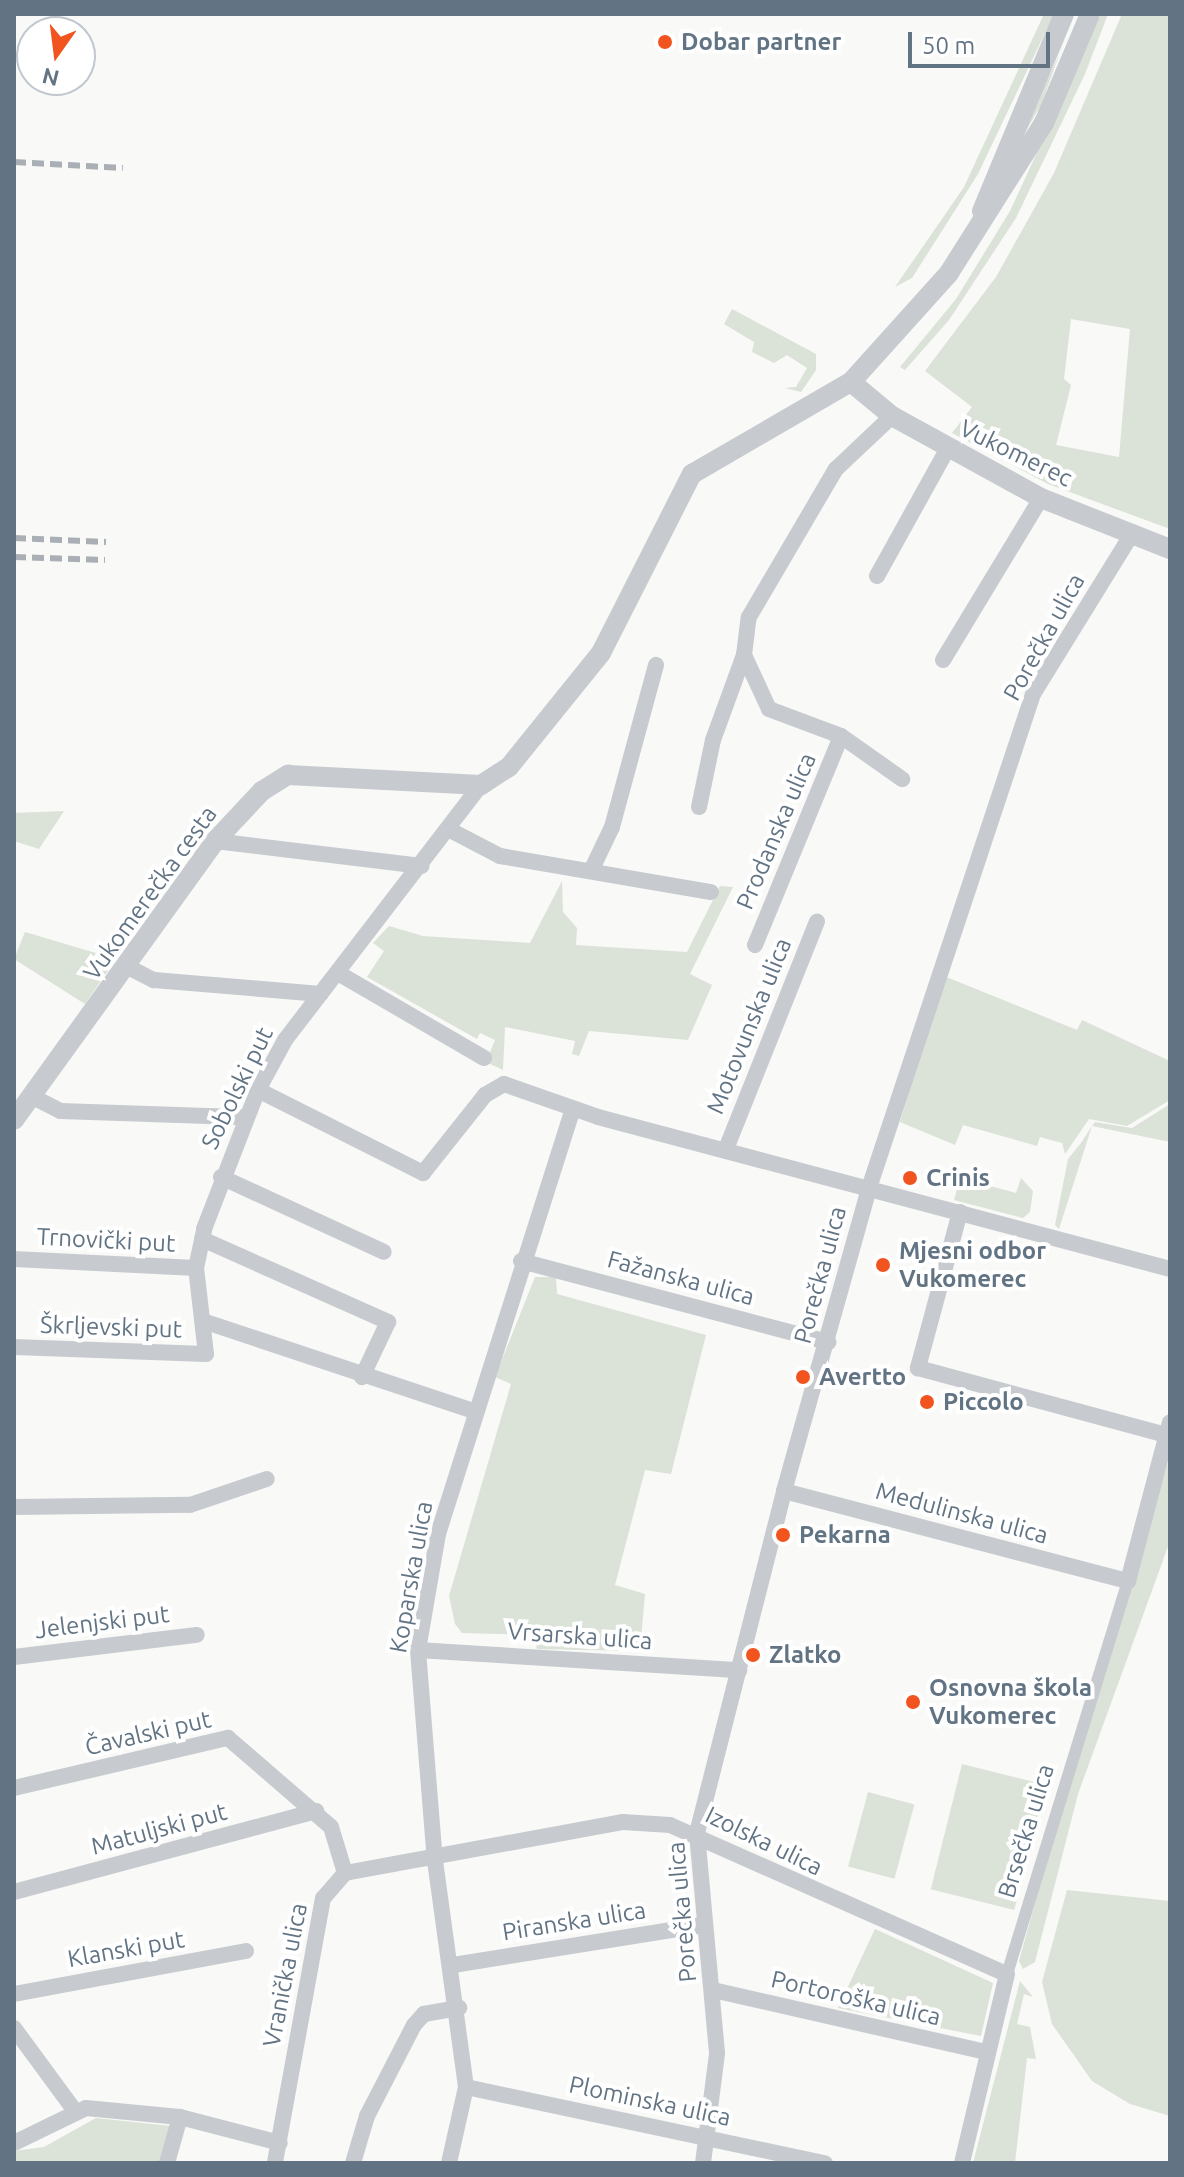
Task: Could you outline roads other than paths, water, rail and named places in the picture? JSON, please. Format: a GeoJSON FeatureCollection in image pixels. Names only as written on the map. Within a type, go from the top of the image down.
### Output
{"type":"FeatureCollection","features":[{"type":"Feature","properties":{"kind":"street"},"geometry":{"type":"LineString","coordinates":[[974,234],[999,158],[1064,14]]}},
{"type":"Feature","properties":{"kind":"street"},"geometry":{"type":"LineString","coordinates":[[481,785],[509,767],[601,653],[692,474],[851,382],[974,234],[1044,123],[1090,14]]}},
{"type":"Feature","properties":{"kind":"street","name":"Vukomerec"},"geometry":{"type":"LineString","coordinates":[[851,382],[892,416],[1041,498],[1170,549]]}},
{"type":"Feature","properties":{"kind":"street"},"geometry":{"type":"LineString","coordinates":[[699,807],[713,740],[744,655],[761,585],[836,469],[892,416]]}},
{"type":"Feature","properties":{"kind":"street"},"geometry":{"type":"LineString","coordinates":[[877,576],[948,448]]}},
{"type":"Feature","properties":{"kind":"street"},"geometry":{"type":"LineString","coordinates":[[943,660],[1041,498]]}},
{"type":"Feature","properties":{"kind":"street","name":"Porečka ulica"},"geometry":{"type":"LineString","coordinates":[[703,2163],[709,2137],[717,2053],[697,1833],[784,1491],[869,1188],[1033,694],[1133,532]]}},
{"type":"Feature","properties":{"kind":"street","name":"Prodanska ulica"},"geometry":{"type":"LineString","coordinates":[[744,655],[769,709],[841,736],[902,779]]}},
{"type":"Feature","properties":{"kind":"street"},"geometry":{"type":"LineString","coordinates":[[591,871],[612,827],[656,665]]}},
{"type":"Feature","properties":{"kind":"street","name":"Prodanska ulica"},"geometry":{"type":"LineString","coordinates":[[755,945],[841,736]]}},
{"type":"Feature","properties":{"kind":"street","name":"Vukomerečka cesta"},"geometry":{"type":"LineString","coordinates":[[14,1120],[130,968],[215,841],[262,791],[288,775],[481,785]]}},
{"type":"Feature","properties":{"kind":"street","name":"Sobolski put"},"geometry":{"type":"LineString","coordinates":[[206,1354],[206,1322],[196,1268],[221,1177],[258,1090],[320,994],[450,830],[481,785]]}},
{"type":"Feature","properties":{"kind":"street"},"geometry":{"type":"LineString","coordinates":[[450,830],[500,856],[711,892]]}},
{"type":"Feature","properties":{"kind":"street"},"geometry":{"type":"LineString","coordinates":[[215,841],[421,866]]}},
{"type":"Feature","properties":{"kind":"street","name":"Motovunska ulica"},"geometry":{"type":"LineString","coordinates":[[726,1149],[817,922]]}},
{"type":"Feature","properties":{"kind":"street"},"geometry":{"type":"LineString","coordinates":[[130,968],[154,980],[320,994]]}},
{"type":"Feature","properties":{"kind":"street"},"geometry":{"type":"LineString","coordinates":[[338,973],[484,1058]]}},
{"type":"Feature","properties":{"kind":"street","name":"Motovunska ulica"},"geometry":{"type":"LineString","coordinates":[[258,1090],[423,1173],[485,1095],[504,1084],[573,1109],[1170,1269]]}},
{"type":"Feature","properties":{"kind":"street"},"geometry":{"type":"LineString","coordinates":[[33,1097],[60,1111],[245,1117]]}},
{"type":"Feature","properties":{"kind":"street","name":"Koparska ulica"},"geometry":{"type":"LineString","coordinates":[[449,2163],[466,2087],[459,2008],[435,1862],[418,1650],[438,1534],[521,1261],[573,1109]]}},
{"type":"Feature","properties":{"kind":"street"},"geometry":{"type":"LineString","coordinates":[[221,1177],[384,1252]]}},
{"type":"Feature","properties":{"kind":"street"},"geometry":{"type":"LineString","coordinates":[[960,1212],[918,1368],[1168,1428]]}},
{"type":"Feature","properties":{"kind":"street"},"geometry":{"type":"LineString","coordinates":[[202,1239],[388,1322],[362,1377]]}},
{"type":"Feature","properties":{"kind":"street","name":"Trnovički put"},"geometry":{"type":"LineString","coordinates":[[14,1259],[196,1268]]}},
{"type":"Feature","properties":{"kind":"street","name":"Fažanska ulica"},"geometry":{"type":"LineString","coordinates":[[521,1261],[828,1342]]}},
{"type":"Feature","properties":{"kind":"street"},"geometry":{"type":"LineString","coordinates":[[206,1322],[362,1377],[474,1411]]}},
{"type":"Feature","properties":{"kind":"street","name":"Škrljevski put"},"geometry":{"type":"LineString","coordinates":[[14,1347],[206,1354]]}},
{"type":"Feature","properties":{"kind":"street","name":"Brsečka ulica"},"geometry":{"type":"LineString","coordinates":[[962,2163],[1007,1974],[1128,1581],[1168,1428]]}},
{"type":"Feature","properties":{"kind":"street"},"geometry":{"type":"LineString","coordinates":[[14,1507],[190,1505],[267,1479]]}},
{"type":"Feature","properties":{"kind":"street","name":"Medulinska ulica"},"geometry":{"type":"LineString","coordinates":[[784,1491],[1128,1581]]}},
{"type":"Feature","properties":{"kind":"street","name":"Jelenjski put"},"geometry":{"type":"LineString","coordinates":[[14,1657],[197,1635]]}},
{"type":"Feature","properties":{"kind":"street","name":"Vrsarska ulica"},"geometry":{"type":"LineString","coordinates":[[418,1650],[739,1670]]}},
{"type":"Feature","properties":{"kind":"street","name":"Čavalski put"},"geometry":{"type":"LineString","coordinates":[[14,1788],[228,1738],[316,1811]]}},
{"type":"Feature","properties":{"kind":"street"},"geometry":{"type":"LineString","coordinates":[[316,1811],[340,1845],[345,1873]]}},
{"type":"Feature","properties":{"kind":"street","name":"Matuljski put"},"geometry":{"type":"LineString","coordinates":[[14,1892],[316,1811]]}},
{"type":"Feature","properties":{"kind":"street","name":"Izolska ulica"},"geometry":{"type":"LineString","coordinates":[[345,1873],[435,1862],[623,1822],[697,1833],[736,1859],[1007,1974]]}},
{"type":"Feature","properties":{"kind":"street","name":"Vranička ulica"},"geometry":{"type":"LineString","coordinates":[[275,2163],[323,1898],[345,1873]]}},
{"type":"Feature","properties":{"kind":"street","name":"Piranska ulica"},"geometry":{"type":"LineString","coordinates":[[453,1965],[703,1925]]}},
{"type":"Feature","properties":{"kind":"street","name":"Klanski put"},"geometry":{"type":"LineString","coordinates":[[14,1994],[246,1951]]}},
{"type":"Feature","properties":{"kind":"street","name":"Portoroška ulica"},"geometry":{"type":"LineString","coordinates":[[713,1990],[987,2052]]}},
{"type":"Feature","properties":{"kind":"street"},"geometry":{"type":"LineString","coordinates":[[353,2163],[367,2116],[414,2025],[424,2014],[459,2008]]}},
{"type":"Feature","properties":{"kind":"street"},"geometry":{"type":"LineString","coordinates":[[14,2028],[75,2111]]}},
{"type":"Feature","properties":{"kind":"street","name":"Plominska ulica"},"geometry":{"type":"LineString","coordinates":[[466,2087],[825,2163]]}},
{"type":"Feature","properties":{"kind":"street"},"geometry":{"type":"LineString","coordinates":[[14,2143],[75,2111],[180,2117],[280,2143]]}},
{"type":"Feature","properties":{"kind":"street"},"geometry":{"type":"LineString","coordinates":[[167,2163],[180,2117]]}},
{"type":"Feature","properties":{"kind":"railway"},"geometry":{"type":"LineString","coordinates":[[14,162],[123,168]]}},
{"type":"Feature","properties":{"kind":"railway"},"geometry":{"type":"LineString","coordinates":[[14,538],[106,542]]}},
{"type":"Feature","properties":{"kind":"railway"},"geometry":{"type":"LineString","coordinates":[[14,557],[105,560]]}},
{"type":"Feature","properties":{"kind":"place","name":"Dobar partner"},"geometry":{"type":"Point","coordinates":[665,42]}},
{"type":"Feature","properties":{"kind":"place","name":"Crinis"},"geometry":{"type":"Point","coordinates":[910,1178]}},
{"type":"Feature","properties":{"kind":"place","name":"Mjesni odbor Vukomerec"},"geometry":{"type":"Point","coordinates":[883,1265]}},
{"type":"Feature","properties":{"kind":"place","name":"Avertto"},"geometry":{"type":"Point","coordinates":[803,1377]}},
{"type":"Feature","properties":{"kind":"place","name":"Piccolo"},"geometry":{"type":"Point","coordinates":[927,1402]}},
{"type":"Feature","properties":{"kind":"place","name":"Pekarna"},"geometry":{"type":"Point","coordinates":[783,1535]}},
{"type":"Feature","properties":{"kind":"place","name":"Zlatko"},"geometry":{"type":"Point","coordinates":[753,1655]}},
{"type":"Feature","properties":{"kind":"place","name":"Osnovna škola Vukomerec"},"geometry":{"type":"Point","coordinates":[913,1702]}}]}
